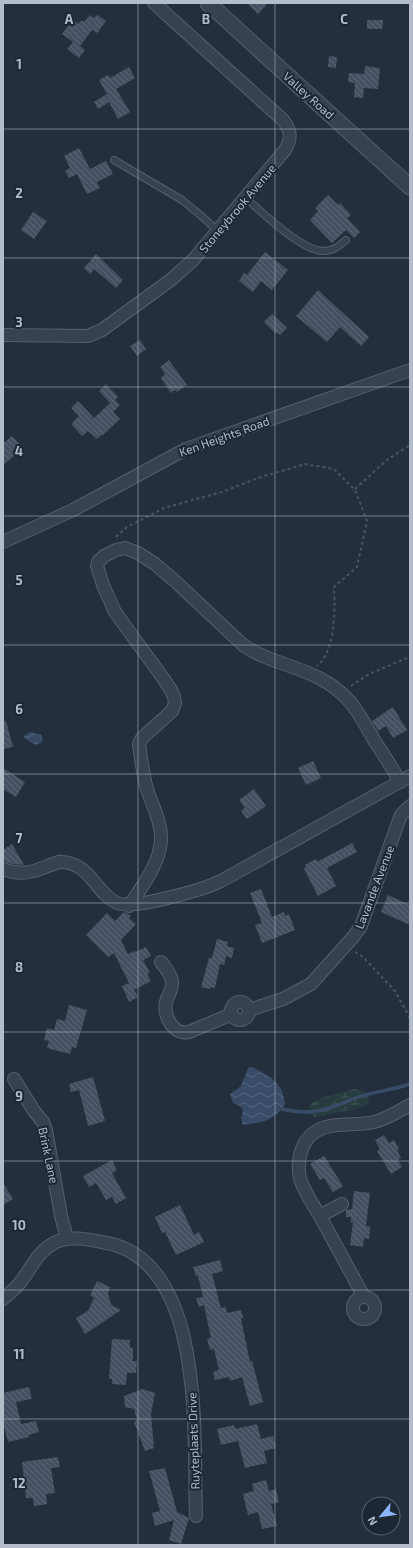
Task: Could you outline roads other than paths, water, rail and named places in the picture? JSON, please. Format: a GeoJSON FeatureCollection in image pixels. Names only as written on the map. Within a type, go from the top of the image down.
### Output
{"type":"FeatureCollection","features":[{"type":"Feature","properties":{"kind":"street","name":"Stoneybrook Avenue"},"geometry":{"type":"LineString","coordinates":[[3,335],[88,336],[111,323],[194,260],[290,143],[290,132],[283,120],[154,3]]}},
{"type":"Feature","properties":{"kind":"street","name":"Valley Road"},"geometry":{"type":"LineString","coordinates":[[212,4],[410,187]]}},
{"type":"Feature","properties":{"kind":"street","name":"Ken Heights Road"},"geometry":{"type":"LineString","coordinates":[[3,542],[73,510],[186,449],[410,370]]}},
{"type":"Feature","properties":{"kind":"street"},"geometry":{"type":"LineString","coordinates":[[3,869],[10,872],[26,874],[59,862],[64,862],[78,867],[86,872],[118,904],[129,906],[156,901],[215,884],[292,843],[405,779],[357,710],[341,692],[308,673],[253,652],[243,645],[156,564],[138,553],[125,548],[111,552],[100,559],[97,566],[99,574],[110,604],[126,630],[171,690],[175,702],[174,708],[170,715],[142,738],[139,744],[147,788],[160,828],[161,841],[153,866],[129,906]]}},
{"type":"Feature","properties":{"kind":"street","name":"Lavande Avenue"},"geometry":{"type":"LineString","coordinates":[[161,962],[172,980],[171,990],[166,1002],[166,1011],[171,1024],[178,1032],[189,1032],[232,1014],[237,1020],[241,1020],[248,1017],[249,1010],[283,999],[308,986],[354,936],[361,926],[399,819],[410,806]]}},
{"type":"Feature","properties":{"kind":"street","name":"Brink Lane"},"geometry":{"type":"LineString","coordinates":[[14,1079],[34,1111],[43,1122],[46,1130],[61,1216],[67,1238]]}},
{"type":"Feature","properties":{"kind":"street"},"geometry":{"type":"LineString","coordinates":[[364,1297],[308,1197],[298,1173],[299,1160],[306,1140],[310,1135],[323,1128],[374,1122],[386,1118],[410,1105]]}},
{"type":"Feature","properties":{"kind":"street"},"geometry":{"type":"LineString","coordinates":[[320,1216],[342,1204]]}},
{"type":"Feature","properties":{"kind":"street"},"geometry":{"type":"LineString","coordinates":[[3,1299],[19,1284],[37,1257],[44,1250],[57,1241],[67,1238]]}},
{"type":"Feature","properties":{"kind":"street","name":"Ruyteplaats Drive"},"geometry":{"type":"LineString","coordinates":[[67,1238],[102,1242],[124,1248],[136,1254],[152,1268],[165,1289],[179,1322],[188,1362],[194,1406],[196,1516]]}},
{"type":"Feature","properties":{"kind":"lane"},"geometry":{"type":"LineString","coordinates":[[114,160],[182,200],[198,212],[218,231]]}},
{"type":"Feature","properties":{"kind":"lane"},"geometry":{"type":"LineString","coordinates":[[246,198],[277,226],[314,249],[322,252],[331,250],[346,240]]}},
{"type":"Feature","properties":{"kind":"water"},"geometry":{"type":"Polygon","coordinates":[[[30,732],[41,735],[43,739],[42,742],[36,745],[24,738],[24,736],[30,732]]]}},
{"type":"Feature","properties":{"kind":"water"},"geometry":{"type":"Polygon","coordinates":[[[252,1067],[270,1077],[278,1085],[282,1090],[285,1104],[272,1118],[262,1122],[243,1125],[241,1119],[243,1110],[241,1107],[233,1103],[230,1094],[241,1086],[248,1068],[252,1067]]]}},
{"type":"Feature","properties":{"kind":"waterway"},"geometry":{"type":"LineString","coordinates":[[282,1109],[312,1112],[333,1107],[365,1095],[410,1084]]}}]}
